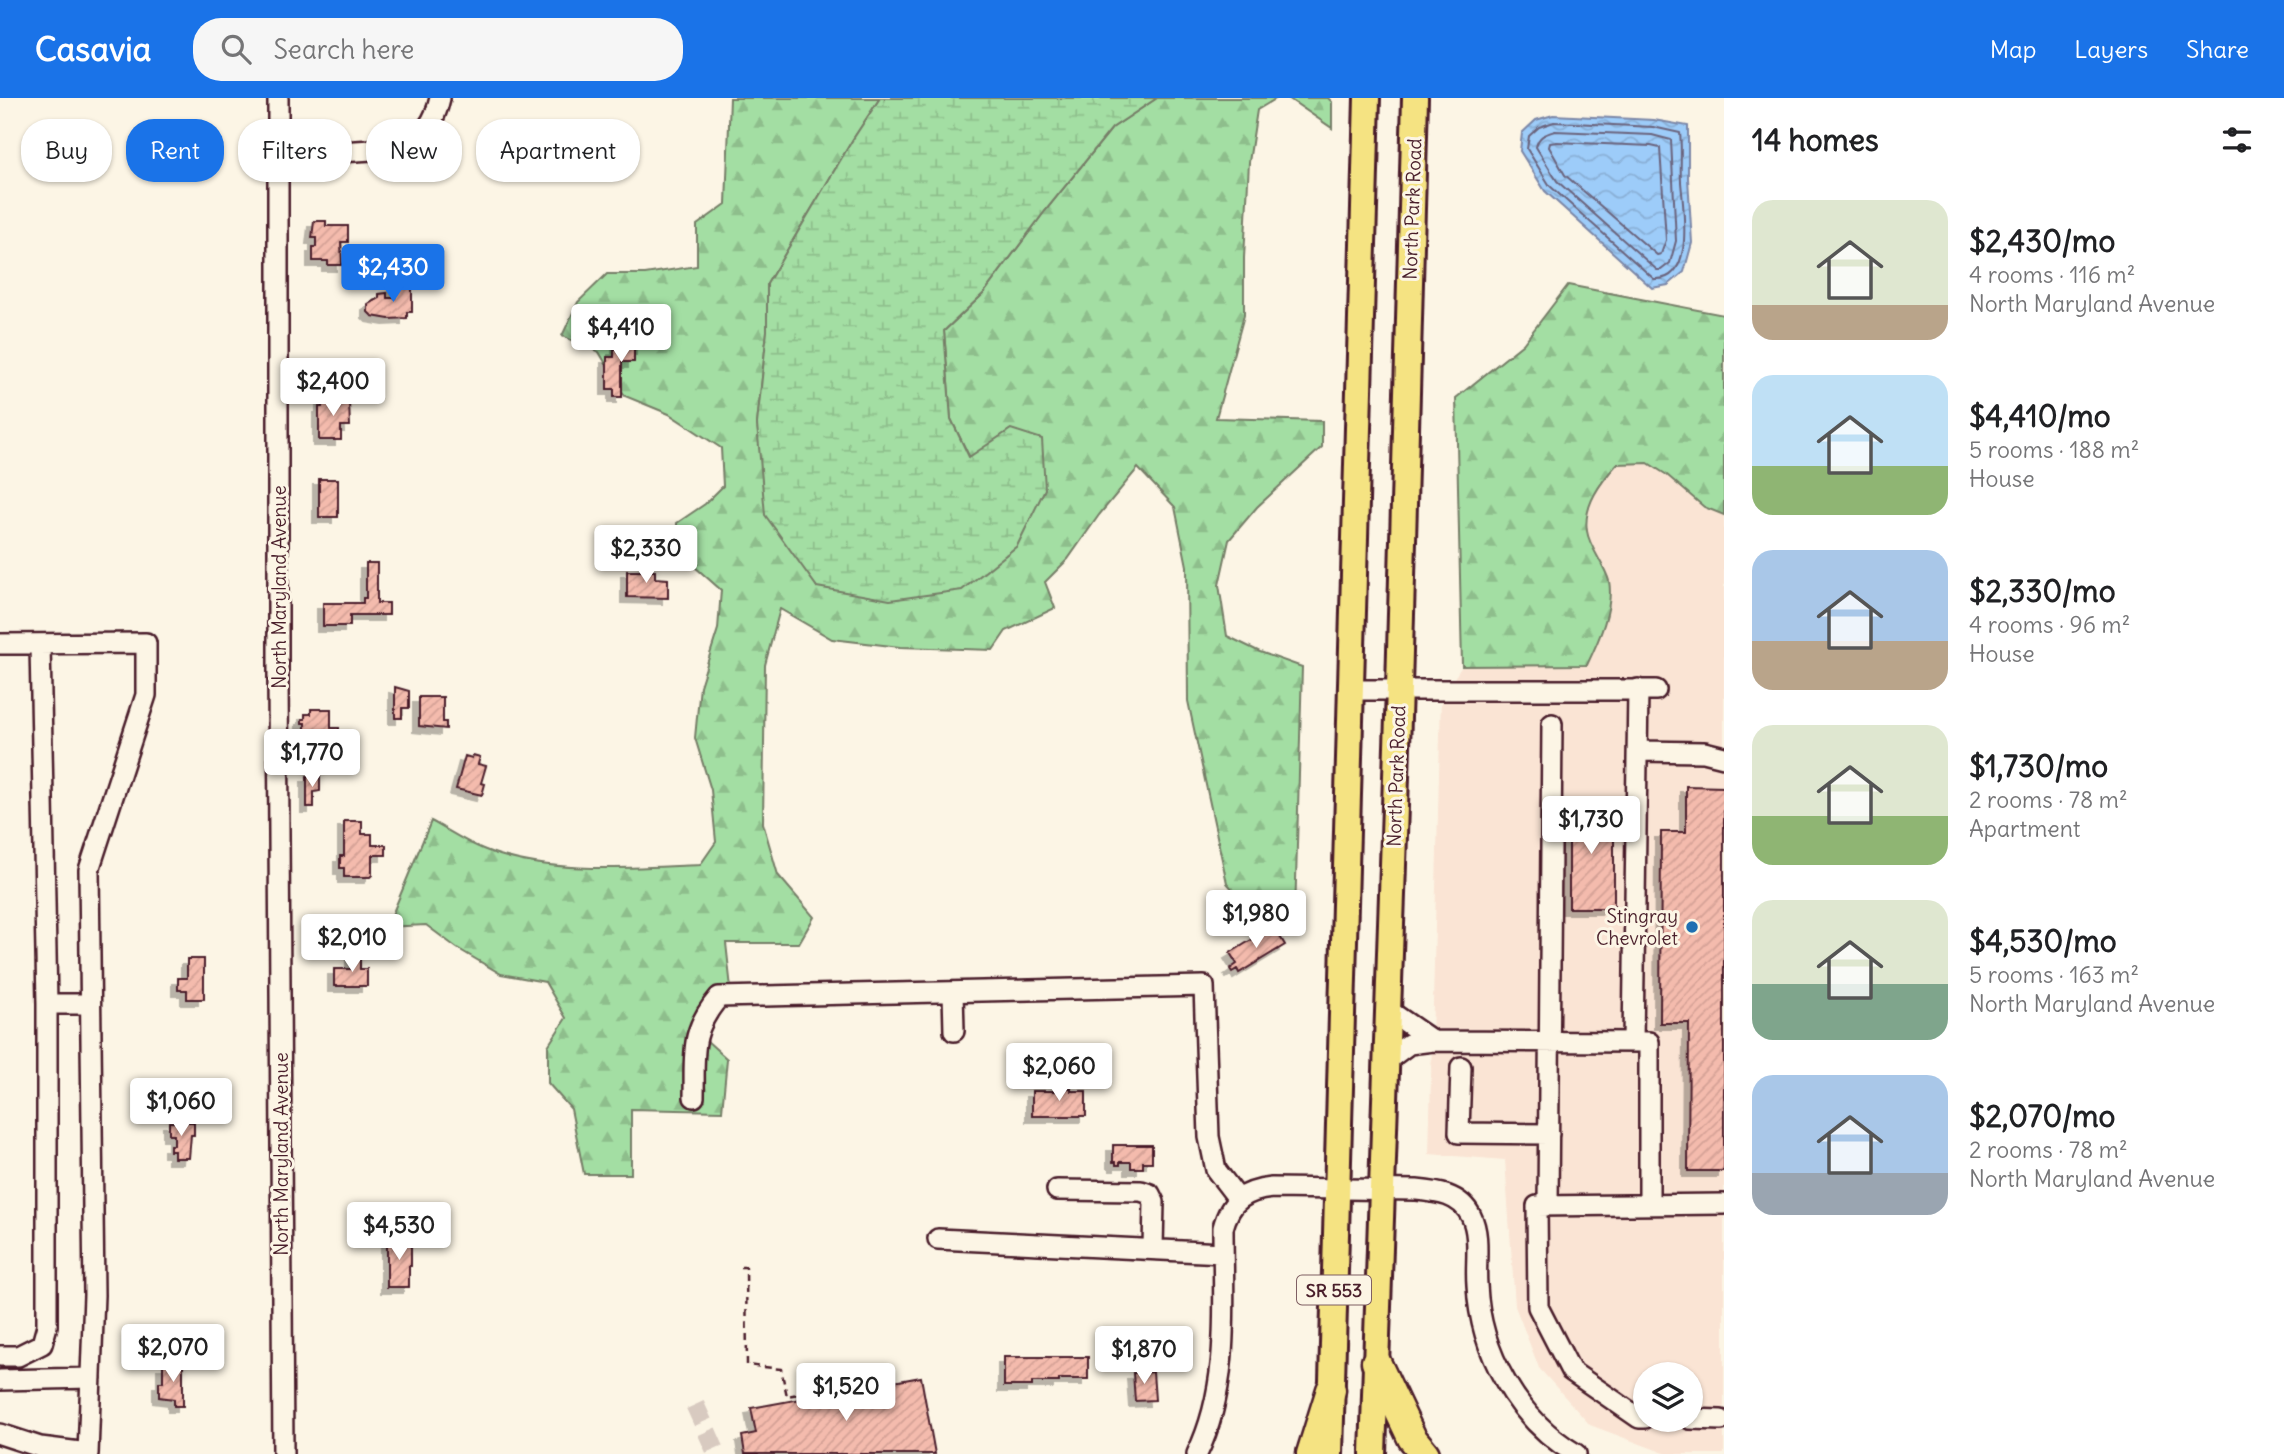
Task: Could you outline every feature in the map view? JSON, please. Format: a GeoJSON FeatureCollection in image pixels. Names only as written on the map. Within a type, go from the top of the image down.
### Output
{"type":"FeatureCollection","features":[{"type":"Feature","properties":{"kind":"highway"},"geometry":{"type":"LineString","coordinates":[[1376,1362],[1412,1438],[1425,1454]]}},
{"type":"Feature","properties":{"kind":"highway"},"geometry":{"type":"LineString","coordinates":[[1311,1454],[1331,1390]]}},
{"type":"Feature","properties":{"kind":"main road"},"geometry":{"type":"LineString","coordinates":[[1336,1190],[1367,98]]}},
{"type":"Feature","properties":{"kind":"main road","name":"North Park Road"},"geometry":{"type":"LineString","coordinates":[[1373,1454],[1399,688],[1415,98]]}},
{"type":"Feature","properties":{"kind":"main road","name":"SR 553"},"geometry":{"type":"LineString","coordinates":[[1330,1454],[1336,1190]]}},
{"type":"Feature","properties":{"kind":"street","name":"North Maryland Avenue"},"geometry":{"type":"LineString","coordinates":[[278,98],[278,119]]}},
{"type":"Feature","properties":{"kind":"street"},"geometry":{"type":"LineString","coordinates":[[352,151],[402,148],[417,139],[428,129],[437,112],[440,98]]}},
{"type":"Feature","properties":{"kind":"street","name":"North Maryland Avenue"},"geometry":{"type":"LineString","coordinates":[[278,182],[283,1454]]}},
{"type":"Feature","properties":{"kind":"street"},"geometry":{"type":"LineString","coordinates":[[0,644],[146,643],[146,695],[89,870],[94,1296],[88,1453],[40,1447],[0,1434]]}},
{"type":"Feature","properties":{"kind":"street"},"geometry":{"type":"LineString","coordinates":[[0,1356],[18,1356],[41,1344],[47,1326],[47,1004],[40,644]]}},
{"type":"Feature","properties":{"kind":"street"},"geometry":{"type":"LineString","coordinates":[[1350,690],[1647,689],[1638,751],[1633,1042]]}},
{"type":"Feature","properties":{"kind":"street"},"geometry":{"type":"LineString","coordinates":[[1548,1206],[1552,724]]}},
{"type":"Feature","properties":{"kind":"street"},"geometry":{"type":"LineString","coordinates":[[1638,751],[1704,752],[1724,757]]}},
{"type":"Feature","properties":{"kind":"street"},"geometry":{"type":"LineString","coordinates":[[694,1097],[696,1034],[705,1012],[719,997],[1204,986],[1209,1136],[1216,1170],[1239,1200]]}},
{"type":"Feature","properties":{"kind":"street"},"geometry":{"type":"LineString","coordinates":[[953,992],[954,1031]]}},
{"type":"Feature","properties":{"kind":"street"},"geometry":{"type":"LineString","coordinates":[[47,1004],[90,1004]]}},
{"type":"Feature","properties":{"kind":"street"},"geometry":{"type":"LineString","coordinates":[[1388,1010],[1433,1041]]}},
{"type":"Feature","properties":{"kind":"street"},"geometry":{"type":"LineString","coordinates":[[1386,1061],[1409,1044],[1433,1041],[1649,1042],[1649,1205]]}},
{"type":"Feature","properties":{"kind":"street"},"geometry":{"type":"LineString","coordinates":[[1461,1067],[1459,1133],[1549,1134]]}},
{"type":"Feature","properties":{"kind":"street"},"geometry":{"type":"LineString","coordinates":[[1197,1454],[1212,1415],[1220,1379],[1223,1228],[1227,1213],[1239,1200],[1254,1190],[1272,1188],[1437,1192],[1463,1205],[1472,1217],[1476,1233],[1478,1297],[1491,1353],[1520,1404],[1553,1438],[1576,1454]]}},
{"type":"Feature","properties":{"kind":"street"},"geometry":{"type":"LineString","coordinates":[[1057,1190],[1141,1191],[1150,1194],[1154,1202],[1153,1248]]}},
{"type":"Feature","properties":{"kind":"street"},"geometry":{"type":"LineString","coordinates":[[1633,1414],[1571,1371],[1538,1307],[1537,1206],[1724,1204]]}},
{"type":"Feature","properties":{"kind":"street"},"geometry":{"type":"LineString","coordinates":[[938,1239],[1223,1253]]}},
{"type":"Feature","properties":{"kind":"street"},"geometry":{"type":"LineString","coordinates":[[0,1380],[91,1378]]}},
{"type":"Feature","properties":{"kind":"street"},"geometry":{"type":"LineString","coordinates":[[1703,1419],[1721,1420]]}},
{"type":"Feature","properties":{"kind":"path"},"geometry":{"type":"LineString","coordinates":[[741,1267],[746,1267],[747,1365],[781,1369],[787,1396],[874,1380],[875,1385]]}},
{"type":"Feature","properties":{"kind":"shaded area"},"geometry":{"type":"Polygon","coordinates":[[[1648,463],[1667,475],[1704,507],[1724,515],[1724,1454],[1667,1454],[1590,1425],[1539,1368],[1515,1306],[1505,1160],[1429,1154],[1441,698],[1462,666],[1587,665],[1609,583],[1587,532],[1589,510],[1598,485],[1617,464],[1648,463]]]}},
{"type":"Feature","properties":{"kind":"green space"},"geometry":{"type":"Polygon","coordinates":[[[730,98],[880,98],[767,284],[767,331],[757,424],[762,468],[817,587],[1011,429],[970,458],[951,419],[944,331],[983,294],[1112,128],[1157,98],[1277,98],[1257,110],[1249,162],[1244,315],[1216,418],[1322,421],[1322,447],[1257,507],[1229,540],[1219,585],[1227,636],[1260,652],[1302,667],[1295,916],[1250,909],[1227,883],[1188,701],[1187,566],[1175,507],[1138,468],[1099,515],[1068,559],[1045,582],[1055,608],[1006,631],[993,650],[900,647],[832,639],[780,609],[765,665],[763,823],[778,875],[814,917],[799,943],[726,943],[732,997],[696,1031],[727,1059],[722,1111],[631,1109],[631,1174],[584,1174],[571,1109],[548,1083],[548,1046],[566,1018],[545,982],[501,974],[457,948],[426,925],[387,927],[431,821],[483,849],[534,863],[561,866],[618,868],[700,865],[716,842],[711,790],[695,738],[700,686],[718,629],[721,590],[677,551],[677,523],[705,504],[723,486],[721,448],[669,414],[625,396],[599,352],[562,336],[578,302],[607,274],[645,274],[697,266],[697,225],[726,204],[730,98]]]}},
{"type":"Feature","properties":{"kind":"green space"},"geometry":{"type":"Polygon","coordinates":[[[880,98],[1157,98],[1112,128],[983,294],[944,331],[951,419],[969,457],[1011,429],[1042,439],[1045,489],[1017,546],[962,590],[890,600],[817,587],[765,515],[757,424],[767,331],[767,284],[880,98]]]}},
{"type":"Feature","properties":{"kind":"green space"},"geometry":{"type":"Polygon","coordinates":[[[1288,98],[1328,98],[1332,102],[1332,128],[1288,98]]]}},
{"type":"Feature","properties":{"kind":"green space"},"geometry":{"type":"Polygon","coordinates":[[[1568,285],[1724,315],[1724,515],[1704,507],[1667,475],[1648,463],[1617,464],[1599,486],[1586,521],[1588,537],[1607,575],[1610,591],[1604,624],[1587,665],[1462,666],[1456,398],[1523,344],[1568,285]]]}},
{"type":"Feature","properties":{"kind":"water"},"geometry":{"type":"Polygon","coordinates":[[[1553,115],[1654,120],[1688,126],[1692,243],[1684,272],[1668,285],[1652,288],[1545,191],[1520,151],[1522,133],[1536,120],[1553,115]]]}},
{"type":"Feature","properties":{"kind":"building"},"geometry":{"type":"Polygon","coordinates":[[[314,221],[326,221],[326,226],[348,226],[348,242],[341,242],[342,265],[313,261],[313,247],[316,247],[316,238],[312,238],[314,221]]]}},
{"type":"Feature","properties":{"kind":"building"},"geometry":{"type":"Polygon","coordinates":[[[395,285],[412,285],[412,312],[407,312],[407,318],[372,316],[368,312],[368,304],[379,298],[379,294],[387,293],[387,298],[395,298],[395,285]]]}},
{"type":"Feature","properties":{"kind":"building"},"geometry":{"type":"Polygon","coordinates":[[[618,340],[642,340],[642,349],[634,349],[634,362],[622,362],[622,397],[614,397],[614,389],[607,389],[607,357],[614,357],[618,340]]]}},
{"type":"Feature","properties":{"kind":"building"},"geometry":{"type":"Polygon","coordinates":[[[340,397],[340,402],[349,402],[350,426],[341,426],[341,440],[319,440],[319,407],[322,407],[322,398],[340,397]]]}},
{"type":"Feature","properties":{"kind":"building"},"geometry":{"type":"Polygon","coordinates":[[[319,479],[338,479],[338,517],[319,517],[319,479]]]}},
{"type":"Feature","properties":{"kind":"building"},"geometry":{"type":"Polygon","coordinates":[[[366,563],[377,563],[377,603],[389,603],[389,615],[350,615],[350,626],[323,626],[323,603],[363,603],[363,598],[366,598],[366,563]]]}},
{"type":"Feature","properties":{"kind":"building"},"geometry":{"type":"Polygon","coordinates":[[[627,571],[655,571],[655,578],[668,579],[668,598],[627,597],[627,571]]]}},
{"type":"Feature","properties":{"kind":"building"},"geometry":{"type":"Polygon","coordinates":[[[395,687],[409,691],[409,708],[402,708],[402,718],[395,718],[395,687]]]}},
{"type":"Feature","properties":{"kind":"building"},"geometry":{"type":"Polygon","coordinates":[[[419,697],[443,697],[443,722],[446,722],[446,729],[419,726],[419,697]]]}},
{"type":"Feature","properties":{"kind":"building"},"geometry":{"type":"Polygon","coordinates":[[[311,709],[331,709],[331,728],[339,728],[339,740],[305,740],[305,723],[302,723],[302,719],[305,719],[305,714],[311,714],[311,709]]]}},
{"type":"Feature","properties":{"kind":"building"},"geometry":{"type":"Polygon","coordinates":[[[473,755],[480,757],[478,764],[486,766],[481,783],[485,784],[482,795],[456,789],[465,756],[472,758],[473,755]]]}},
{"type":"Feature","properties":{"kind":"building"},"geometry":{"type":"Polygon","coordinates":[[[307,776],[320,776],[320,791],[314,792],[314,807],[307,807],[307,776]]]}},
{"type":"Feature","properties":{"kind":"building","name":"Stingray Chevrolet"},"geometry":{"type":"Polygon","coordinates":[[[1686,786],[1724,787],[1724,1171],[1688,1171],[1689,1023],[1660,1023],[1661,832],[1686,832],[1686,786]]]}},
{"type":"Feature","properties":{"kind":"building"},"geometry":{"type":"Polygon","coordinates":[[[1569,805],[1614,805],[1614,908],[1569,908],[1569,805]]]}},
{"type":"Feature","properties":{"kind":"building"},"geometry":{"type":"Polygon","coordinates":[[[344,821],[362,821],[362,834],[372,834],[372,845],[386,845],[386,855],[372,855],[370,877],[344,877],[344,868],[340,868],[340,856],[344,856],[344,821]]]}},
{"type":"Feature","properties":{"kind":"building"},"geometry":{"type":"Polygon","coordinates":[[[1276,930],[1285,945],[1239,973],[1237,969],[1232,972],[1230,969],[1237,964],[1230,953],[1266,931],[1269,934],[1276,930]]]}},
{"type":"Feature","properties":{"kind":"building"},"geometry":{"type":"Polygon","coordinates":[[[352,953],[360,953],[360,969],[367,969],[367,986],[334,986],[334,969],[352,969],[352,953]]]}},
{"type":"Feature","properties":{"kind":"building"},"geometry":{"type":"Polygon","coordinates":[[[187,959],[204,959],[204,999],[187,999],[187,990],[178,990],[178,978],[187,978],[187,959]]]}},
{"type":"Feature","properties":{"kind":"building"},"geometry":{"type":"Polygon","coordinates":[[[1064,1088],[1086,1091],[1086,1116],[1032,1116],[1032,1091],[1064,1091],[1064,1088]]]}},
{"type":"Feature","properties":{"kind":"building"},"geometry":{"type":"Polygon","coordinates":[[[169,1122],[194,1122],[189,1158],[174,1158],[174,1151],[170,1151],[170,1145],[174,1145],[174,1135],[169,1135],[169,1122]]]}},
{"type":"Feature","properties":{"kind":"building"},"geometry":{"type":"Polygon","coordinates":[[[1113,1145],[1152,1145],[1152,1162],[1143,1162],[1143,1168],[1131,1168],[1131,1162],[1120,1162],[1120,1165],[1116,1165],[1116,1162],[1113,1162],[1113,1145]]]}},
{"type":"Feature","properties":{"kind":"building"},"geometry":{"type":"Polygon","coordinates":[[[387,1238],[411,1238],[409,1287],[387,1287],[387,1238]]]}},
{"type":"Feature","properties":{"kind":"building"},"geometry":{"type":"Polygon","coordinates":[[[1004,1357],[1088,1357],[1088,1379],[1059,1379],[1059,1382],[1032,1382],[1032,1386],[1004,1386],[1004,1357]]]}},
{"type":"Feature","properties":{"kind":"building"},"geometry":{"type":"Polygon","coordinates":[[[163,1364],[183,1364],[183,1406],[174,1406],[174,1399],[159,1397],[159,1382],[163,1382],[163,1364]]]}},
{"type":"Feature","properties":{"kind":"building"},"geometry":{"type":"Polygon","coordinates":[[[1153,1372],[1155,1400],[1135,1401],[1133,1373],[1153,1372]]]}},
{"type":"Feature","properties":{"kind":"building"},"geometry":{"type":"Polygon","coordinates":[[[921,1377],[935,1454],[745,1454],[742,1436],[756,1433],[751,1408],[921,1377]]]}},
{"type":"Feature","properties":{"kind":"tunnel"},"geometry":{"type":"LineString","coordinates":[[695,1405],[717,1454]]}},
{"type":"Feature","properties":{"kind":"place","name":"Stingray Chevrolet"},"geometry":{"type":"Point","coordinates":[1692,927]}}]}
